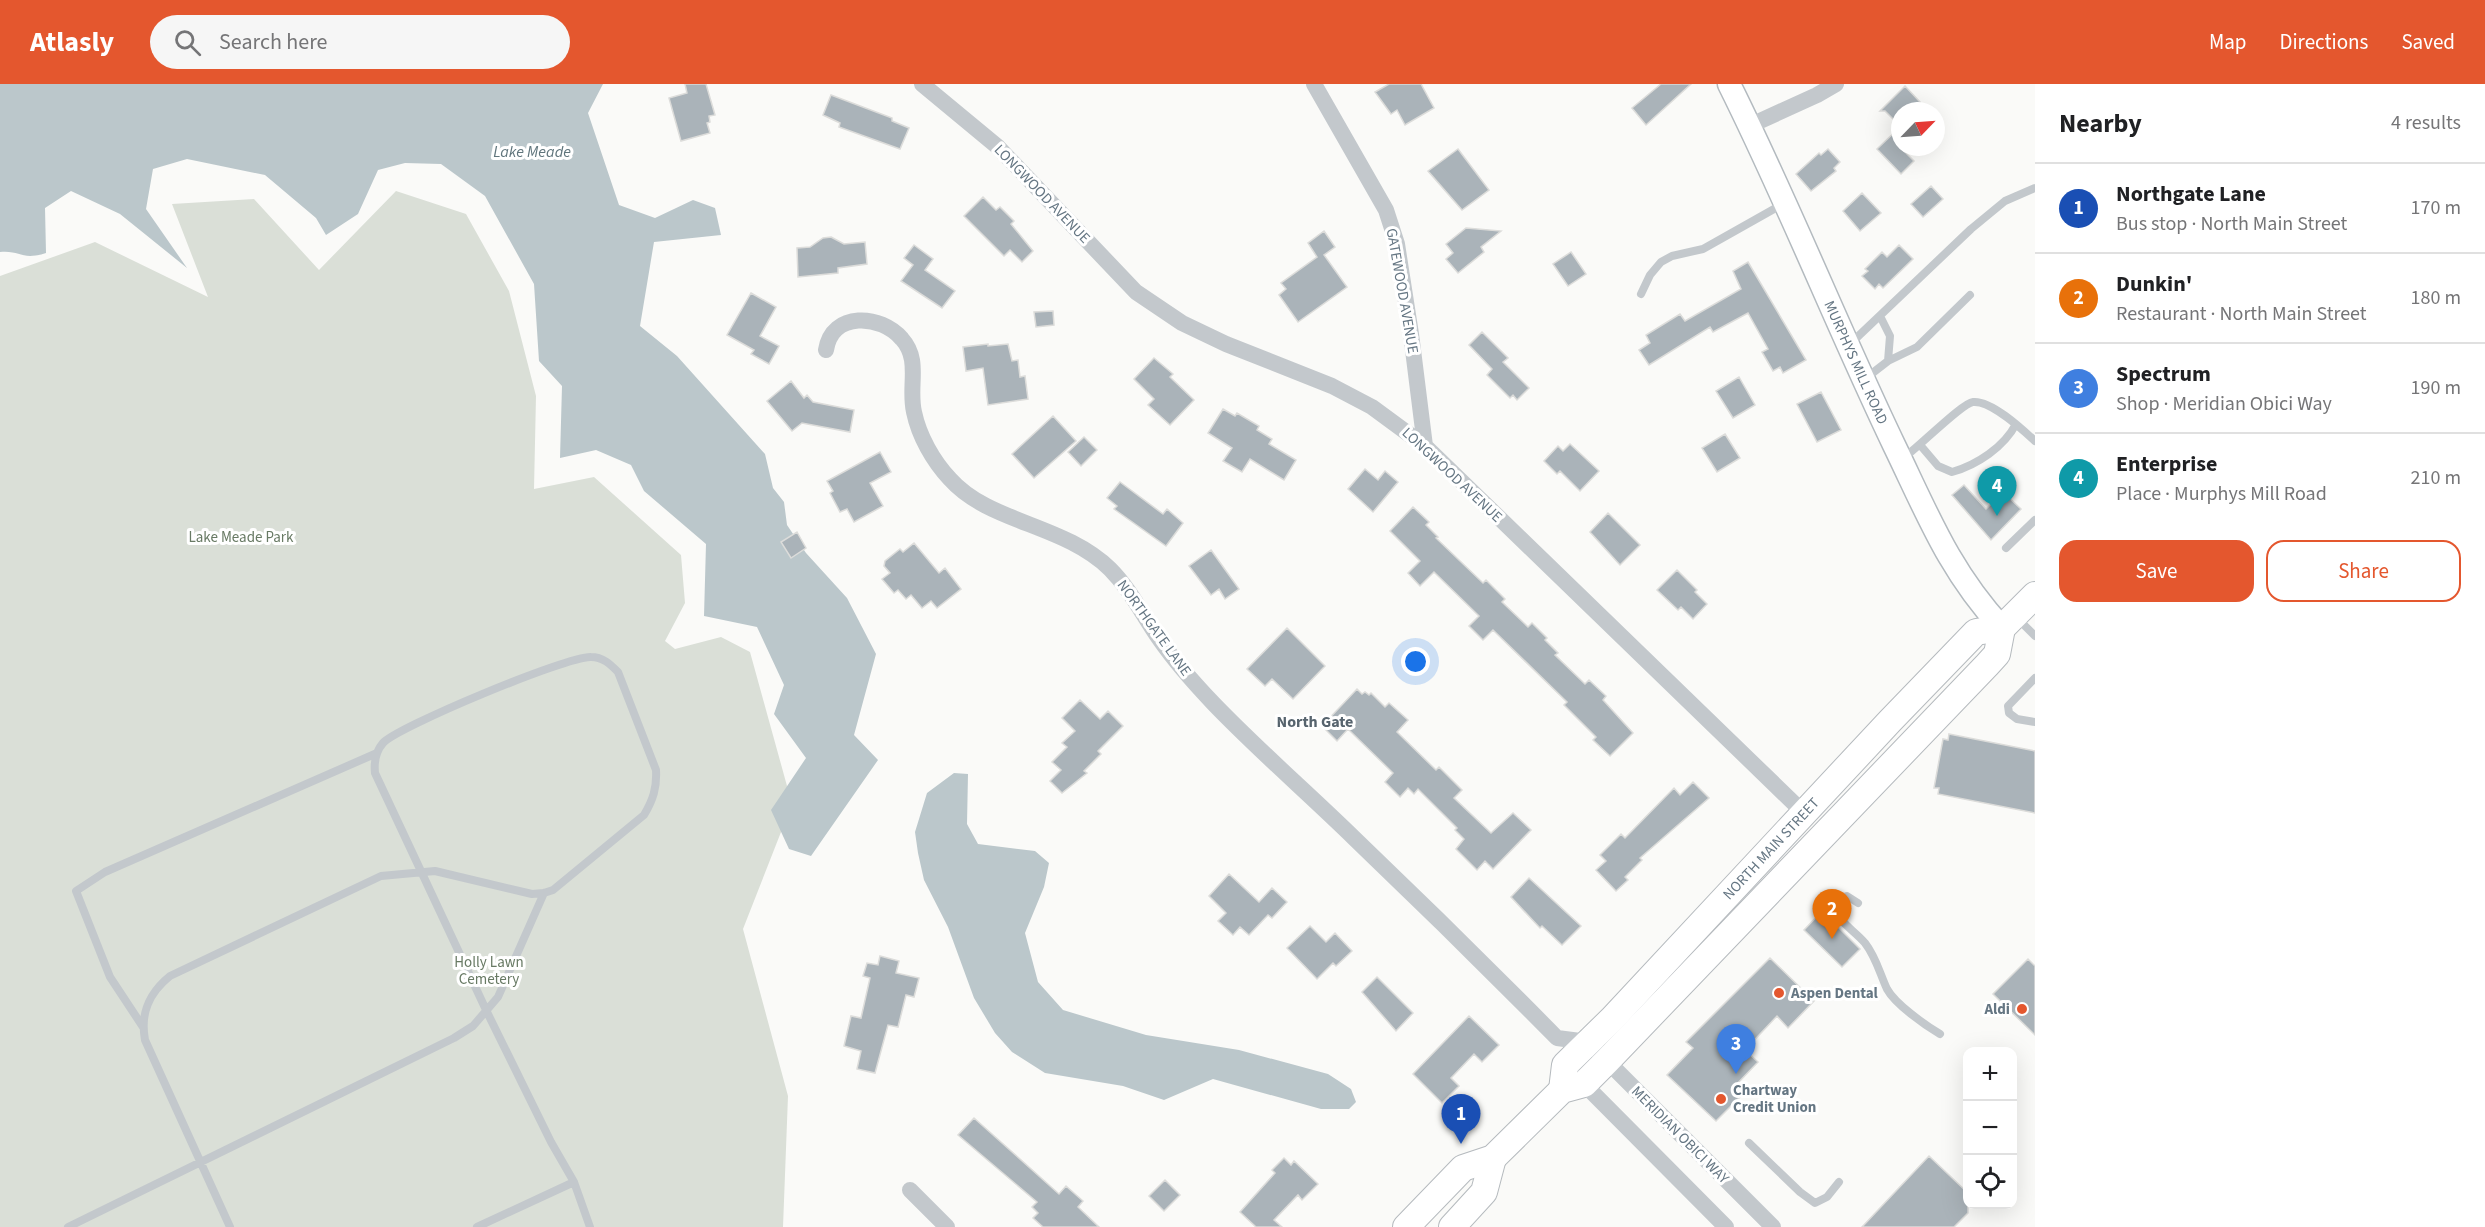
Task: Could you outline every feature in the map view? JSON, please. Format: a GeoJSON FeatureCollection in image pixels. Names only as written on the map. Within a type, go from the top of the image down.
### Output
{"type":"FeatureCollection","features":[{"type":"Feature","properties":{"kind":"main road","name":"NORTH MAIN STREET"},"geometry":{"type":"LineString","coordinates":[[1406,1227],[1463,1168],[1493,1158],[1573,1087],[1607,1061],[1987,665],[1997,654],[2008,622],[2035,595]]}},
{"type":"Feature","properties":{"kind":"main road","name":"NORTH MAIN STREET"},"geometry":{"type":"LineString","coordinates":[[1573,1049],[1804,813],[1976,632],[2008,622]]}},
{"type":"Feature","properties":{"kind":"main road"},"geometry":{"type":"LineString","coordinates":[[1573,1049],[1573,1087]]}},
{"type":"Feature","properties":{"kind":"main road"},"geometry":{"type":"LineString","coordinates":[[1452,1227],[1484,1192],[1493,1158]]}},
{"type":"Feature","properties":{"kind":"street","name":"LONGWOOD AVENUE"},"geometry":{"type":"LineString","coordinates":[[922,84],[998,147],[1136,292],[1182,323],[1332,386],[1372,407],[1425,446],[1804,813]]}},
{"type":"Feature","properties":{"kind":"street","name":"GATEWOOD AVENUE"},"geometry":{"type":"LineString","coordinates":[[1314,84],[1386,210],[1397,244],[1425,446]]}},
{"type":"Feature","properties":{"kind":"street","name":"MURPHYS MILL ROAD"},"geometry":{"type":"LineString","coordinates":[[1729,84],[1847,347],[1944,550],[1974,599],[2008,622]]}},
{"type":"Feature","properties":{"kind":"street"},"geometry":{"type":"LineString","coordinates":[[1749,126],[1817,96],[1836,84]]}},
{"type":"Feature","properties":{"kind":"street","name":"NORTHGATE LANE"},"geometry":{"type":"LineString","coordinates":[[826,350],[828,339],[834,329],[852,321],[874,323],[898,333],[908,345],[913,358],[914,410],[920,430],[933,456],[950,479],[986,506],[1062,536],[1087,550],[1109,568],[1125,585],[1185,674],[1215,706],[1356,839],[1557,1038],[1573,1049]]}},
{"type":"Feature","properties":{"kind":"street","name":"MERIDIAN OBICI WAY"},"geometry":{"type":"LineString","coordinates":[[1573,1049],[1607,1061],[1773,1227]]}},
{"type":"Feature","properties":{"kind":"street"},"geometry":{"type":"LineString","coordinates":[[1573,1087],[1726,1227]]}},
{"type":"Feature","properties":{"kind":"street"},"geometry":{"type":"LineString","coordinates":[[910,1190],[947,1227]]}},
{"type":"Feature","properties":{"kind":"lane"},"geometry":{"type":"LineString","coordinates":[[1847,347],[1971,229],[2005,201],[2035,188]]}},
{"type":"Feature","properties":{"kind":"lane"},"geometry":{"type":"LineString","coordinates":[[1641,294],[1650,275],[1661,262],[1672,256],[1702,249],[1784,203]]}},
{"type":"Feature","properties":{"kind":"lane"},"geometry":{"type":"LineString","coordinates":[[1863,380],[1888,361],[1917,347],[1970,295]]}},
{"type":"Feature","properties":{"kind":"lane"},"geometry":{"type":"LineString","coordinates":[[1880,316],[1890,336],[1888,361]]}},
{"type":"Feature","properties":{"kind":"lane"},"geometry":{"type":"LineString","coordinates":[[1901,460],[1920,446],[1961,407],[1974,402],[1989,405],[2035,441]]}},
{"type":"Feature","properties":{"kind":"lane"},"geometry":{"type":"LineString","coordinates":[[1920,446],[1938,466],[1952,472],[1966,468],[2008,440],[2016,424]]}},
{"type":"Feature","properties":{"kind":"lane"},"geometry":{"type":"LineString","coordinates":[[2006,548],[2035,520]]}},
{"type":"Feature","properties":{"kind":"lane"},"geometry":{"type":"LineString","coordinates":[[2008,622],[2035,636]]}},
{"type":"Feature","properties":{"kind":"lane"},"geometry":{"type":"LineString","coordinates":[[143,1027],[111,977],[76,891],[105,872],[377,753],[391,735],[514,680],[589,657],[609,663],[618,672],[656,770],[653,800],[644,815],[553,890],[532,894],[435,871],[420,870],[381,876],[170,976],[150,997],[144,1011],[145,1040],[198,1162],[230,1227]]}},
{"type":"Feature","properties":{"kind":"lane"},"geometry":{"type":"LineString","coordinates":[[2035,678],[2008,706],[2008,713],[2017,719],[2035,722]]}},
{"type":"Feature","properties":{"kind":"lane"},"geometry":{"type":"LineString","coordinates":[[377,753],[375,773],[487,1012],[551,1142],[574,1182],[590,1227]]}},
{"type":"Feature","properties":{"kind":"lane"},"geometry":{"type":"LineString","coordinates":[[68,1227],[454,1038],[473,1026],[498,997],[543,893]]}},
{"type":"Feature","properties":{"kind":"lane"},"geometry":{"type":"LineString","coordinates":[[1858,903],[1847,896],[1839,899],[1834,909],[1838,917],[1865,944],[1877,963],[1888,992],[1922,1023],[1940,1034]]}},
{"type":"Feature","properties":{"kind":"lane"},"geometry":{"type":"LineString","coordinates":[[1749,1143],[1800,1192],[1815,1203],[1827,1197],[1839,1182]]}},
{"type":"Feature","properties":{"kind":"lane"},"geometry":{"type":"LineString","coordinates":[[477,1227],[574,1182]]}},
{"type":"Feature","properties":{"kind":"green space"},"geometry":{"type":"Polygon","coordinates":[[[396,191],[466,214],[509,291],[536,396],[534,489],[594,477],[681,555],[685,603],[665,641],[675,649],[721,637],[750,652],[792,804],[743,929],[788,1096],[783,1227],[0,1227],[0,276],[95,242],[208,297],[172,204],[254,199],[319,270],[396,191]]]}},
{"type":"Feature","properties":{"kind":"water","name":"Lake Meade"},"geometry":{"type":"Polygon","coordinates":[[[0,84],[603,84],[588,113],[619,205],[655,218],[693,200],[715,208],[721,235],[654,242],[640,326],[677,356],[765,454],[773,488],[784,502],[787,525],[806,553],[847,598],[876,654],[854,735],[878,760],[811,856],[789,849],[771,810],[806,758],[774,714],[784,685],[757,627],[704,616],[706,544],[644,491],[631,465],[596,450],[560,458],[562,386],[539,361],[534,284],[485,196],[441,164],[405,163],[378,170],[358,214],[326,235],[316,218],[265,175],[187,159],[153,169],[146,209],[187,268],[120,214],[71,191],[45,208],[46,253],[26,256],[13,252],[0,252],[0,84]]]}},
{"type":"Feature","properties":{"kind":"water"},"geometry":{"type":"Polygon","coordinates":[[[954,773],[968,774],[967,824],[978,844],[1035,851],[1049,863],[1044,887],[1025,933],[1038,982],[1063,1010],[1146,1035],[1239,1050],[1328,1074],[1351,1089],[1356,1102],[1349,1109],[1321,1109],[1213,1079],[1164,1100],[1123,1086],[1045,1073],[1012,1052],[995,1033],[974,998],[948,927],[924,880],[918,853],[915,832],[927,793],[954,773]]]}},
{"type":"Feature","properties":{"kind":"building"},"geometry":{"type":"Polygon","coordinates":[[[685,84],[706,84],[715,115],[709,116],[710,122],[707,123],[710,133],[681,141],[669,98],[687,93],[685,84]]]}},
{"type":"Feature","properties":{"kind":"building"},"geometry":{"type":"Polygon","coordinates":[[[1389,84],[1421,84],[1434,108],[1405,125],[1397,110],[1391,114],[1375,92],[1389,84]]]}},
{"type":"Feature","properties":{"kind":"building"},"geometry":{"type":"Polygon","coordinates":[[[1661,84],[1691,84],[1646,125],[1632,108],[1661,84]]]}},
{"type":"Feature","properties":{"kind":"building"},"geometry":{"type":"Polygon","coordinates":[[[1905,86],[1920,102],[1891,102],[1891,117],[1885,111],[1880,111],[1905,86]]]}},
{"type":"Feature","properties":{"kind":"building"},"geometry":{"type":"Polygon","coordinates":[[[831,95],[892,118],[892,121],[909,128],[900,149],[839,127],[840,123],[823,115],[831,95]]]}},
{"type":"Feature","properties":{"kind":"building"},"geometry":{"type":"Polygon","coordinates":[[[1891,136],[1891,156],[1909,156],[1914,161],[1901,174],[1877,149],[1891,136]]]}},
{"type":"Feature","properties":{"kind":"building"},"geometry":{"type":"Polygon","coordinates":[[[1458,149],[1489,190],[1462,210],[1428,171],[1458,149]]]}},
{"type":"Feature","properties":{"kind":"building"},"geometry":{"type":"Polygon","coordinates":[[[1828,149],[1840,162],[1834,168],[1836,171],[1811,191],[1796,174],[1819,153],[1821,155],[1828,149]]]}},
{"type":"Feature","properties":{"kind":"building"},"geometry":{"type":"Polygon","coordinates":[[[1931,186],[1943,199],[1923,217],[1911,204],[1931,186]]]}},
{"type":"Feature","properties":{"kind":"building"},"geometry":{"type":"Polygon","coordinates":[[[1862,193],[1881,213],[1860,231],[1843,211],[1862,193]]]}},
{"type":"Feature","properties":{"kind":"building"},"geometry":{"type":"Polygon","coordinates":[[[983,197],[996,210],[1000,207],[1014,221],[1011,224],[1033,251],[1022,262],[1010,250],[1004,256],[964,216],[983,197]]]}},
{"type":"Feature","properties":{"kind":"building"},"geometry":{"type":"Polygon","coordinates":[[[1466,228],[1501,231],[1481,247],[1484,252],[1458,273],[1446,259],[1453,253],[1446,244],[1466,228]]]}},
{"type":"Feature","properties":{"kind":"building"},"geometry":{"type":"Polygon","coordinates":[[[1324,231],[1335,247],[1324,255],[1347,287],[1298,322],[1279,295],[1286,289],[1281,283],[1317,257],[1308,243],[1324,231]]]}},
{"type":"Feature","properties":{"kind":"building"},"geometry":{"type":"Polygon","coordinates":[[[831,237],[844,244],[865,242],[867,264],[838,268],[838,273],[798,277],[797,248],[810,247],[823,238],[831,237]]]}},
{"type":"Feature","properties":{"kind":"building"},"geometry":{"type":"Polygon","coordinates":[[[914,245],[933,259],[925,270],[955,291],[942,308],[901,281],[913,265],[904,258],[914,245]]]}},
{"type":"Feature","properties":{"kind":"building"},"geometry":{"type":"Polygon","coordinates":[[[1899,245],[1913,259],[1883,288],[1879,284],[1875,289],[1862,276],[1868,271],[1865,269],[1882,252],[1887,257],[1899,245]]]}},
{"type":"Feature","properties":{"kind":"building"},"geometry":{"type":"Polygon","coordinates":[[[1571,252],[1586,274],[1568,286],[1553,264],[1571,252]]]}},
{"type":"Feature","properties":{"kind":"building"},"geometry":{"type":"Polygon","coordinates":[[[1748,262],[1806,360],[1783,373],[1780,367],[1773,371],[1762,352],[1768,349],[1748,313],[1713,332],[1710,327],[1649,365],[1639,350],[1650,343],[1646,335],[1680,314],[1685,321],[1741,289],[1733,271],[1748,262]]]}},
{"type":"Feature","properties":{"kind":"building"},"geometry":{"type":"Polygon","coordinates":[[[751,293],[776,307],[760,336],[779,346],[769,364],[751,354],[754,350],[727,335],[751,293]]]}},
{"type":"Feature","properties":{"kind":"building"},"geometry":{"type":"Polygon","coordinates":[[[1053,311],[1054,325],[1036,327],[1034,312],[1053,311]]]}},
{"type":"Feature","properties":{"kind":"building"},"geometry":{"type":"Polygon","coordinates":[[[1482,332],[1508,358],[1503,362],[1529,388],[1517,400],[1513,395],[1510,398],[1487,375],[1492,369],[1469,345],[1482,332]]]}},
{"type":"Feature","properties":{"kind":"building"},"geometry":{"type":"Polygon","coordinates":[[[988,344],[988,346],[1008,344],[1012,361],[1018,360],[1020,377],[1025,376],[1028,399],[988,405],[983,368],[966,371],[963,347],[988,344]]]}},
{"type":"Feature","properties":{"kind":"building"},"geometry":{"type":"Polygon","coordinates":[[[1154,358],[1173,374],[1170,377],[1194,400],[1170,425],[1148,405],[1154,399],[1134,379],[1154,358]]]}},
{"type":"Feature","properties":{"kind":"building"},"geometry":{"type":"Polygon","coordinates":[[[1739,377],[1755,405],[1733,418],[1716,391],[1739,377]]]}},
{"type":"Feature","properties":{"kind":"building"},"geometry":{"type":"Polygon","coordinates":[[[791,381],[804,398],[807,395],[813,402],[854,410],[850,432],[802,423],[792,431],[767,401],[791,381]]]}},
{"type":"Feature","properties":{"kind":"building"},"geometry":{"type":"Polygon","coordinates":[[[1821,392],[1841,430],[1817,442],[1797,404],[1821,392]]]}},
{"type":"Feature","properties":{"kind":"building"},"geometry":{"type":"Polygon","coordinates":[[[1223,409],[1235,416],[1237,413],[1259,426],[1257,430],[1272,439],[1269,444],[1296,460],[1284,480],[1250,459],[1242,472],[1223,461],[1232,448],[1208,433],[1223,409]]]}},
{"type":"Feature","properties":{"kind":"building"},"geometry":{"type":"Polygon","coordinates":[[[1053,416],[1076,441],[1034,478],[1012,454],[1053,416]]]}},
{"type":"Feature","properties":{"kind":"building"},"geometry":{"type":"Polygon","coordinates":[[[1725,434],[1740,458],[1717,472],[1702,448],[1725,434]]]}},
{"type":"Feature","properties":{"kind":"building"},"geometry":{"type":"Polygon","coordinates":[[[1084,437],[1097,450],[1081,466],[1068,452],[1084,437]]]}},
{"type":"Feature","properties":{"kind":"building"},"geometry":{"type":"Polygon","coordinates":[[[1570,444],[1599,471],[1580,491],[1560,471],[1557,474],[1544,461],[1558,446],[1563,451],[1570,444]]]}},
{"type":"Feature","properties":{"kind":"building"},"geometry":{"type":"Polygon","coordinates":[[[880,452],[891,472],[870,483],[883,506],[854,522],[847,509],[840,512],[830,493],[833,491],[827,481],[880,452]]]}},
{"type":"Feature","properties":{"kind":"building"},"geometry":{"type":"Polygon","coordinates":[[[1365,469],[1378,480],[1385,471],[1398,482],[1373,512],[1348,489],[1365,469]]]}},
{"type":"Feature","properties":{"kind":"building"},"geometry":{"type":"Polygon","coordinates":[[[1120,482],[1163,514],[1167,509],[1183,523],[1166,546],[1114,509],[1117,506],[1107,498],[1120,482]]]}},
{"type":"Feature","properties":{"kind":"building"},"geometry":{"type":"Polygon","coordinates":[[[1964,485],[1986,509],[2003,492],[2021,509],[1991,540],[1952,495],[1964,485]]]}},
{"type":"Feature","properties":{"kind":"building"},"geometry":{"type":"Polygon","coordinates":[[[1413,507],[1429,522],[1426,525],[1438,537],[1436,538],[1483,583],[1486,580],[1505,599],[1502,602],[1528,627],[1532,623],[1547,638],[1545,640],[1558,653],[1555,655],[1585,684],[1589,680],[1606,696],[1603,700],[1633,733],[1610,756],[1593,740],[1596,737],[1564,705],[1567,702],[1493,630],[1483,640],[1469,626],[1479,616],[1434,572],[1420,586],[1408,573],[1420,561],[1390,531],[1413,507]]]}},
{"type":"Feature","properties":{"kind":"building"},"geometry":{"type":"Polygon","coordinates":[[[1608,513],[1640,545],[1620,565],[1590,532],[1608,513]]]}},
{"type":"Feature","properties":{"kind":"building"},"geometry":{"type":"Polygon","coordinates":[[[797,532],[806,548],[791,558],[781,542],[797,532]]]}},
{"type":"Feature","properties":{"kind":"building"},"geometry":{"type":"Polygon","coordinates":[[[914,543],[939,573],[945,568],[961,589],[937,608],[931,601],[922,608],[911,595],[906,599],[898,590],[894,593],[882,579],[890,573],[884,566],[885,561],[900,549],[903,552],[914,543]]]}},
{"type":"Feature","properties":{"kind":"building"},"geometry":{"type":"Polygon","coordinates":[[[1211,550],[1239,589],[1225,599],[1219,589],[1211,595],[1189,566],[1211,550]]]}},
{"type":"Feature","properties":{"kind":"building"},"geometry":{"type":"Polygon","coordinates":[[[1677,570],[1707,604],[1693,619],[1681,607],[1678,610],[1657,590],[1677,570]]]}},
{"type":"Feature","properties":{"kind":"building"},"geometry":{"type":"Polygon","coordinates":[[[1287,628],[1325,666],[1293,699],[1272,679],[1265,686],[1247,669],[1287,628]]]}},
{"type":"Feature","properties":{"kind":"building"},"geometry":{"type":"Polygon","coordinates":[[[1357,689],[1362,694],[1371,693],[1385,707],[1389,703],[1408,720],[1397,732],[1436,770],[1439,767],[1462,790],[1454,798],[1491,833],[1513,813],[1531,830],[1493,869],[1485,861],[1477,870],[1456,849],[1464,839],[1455,830],[1457,828],[1418,789],[1414,794],[1408,788],[1400,797],[1385,782],[1393,773],[1348,729],[1337,741],[1322,726],[1357,689]]]}},
{"type":"Feature","properties":{"kind":"building"},"geometry":{"type":"Polygon","coordinates":[[[1080,700],[1100,719],[1108,711],[1123,726],[1098,751],[1101,754],[1084,771],[1087,773],[1062,793],[1050,781],[1061,770],[1052,762],[1067,747],[1062,743],[1075,731],[1062,718],[1080,700]]]}},
{"type":"Feature","properties":{"kind":"building"},"geometry":{"type":"Polygon","coordinates":[[[1949,734],[2035,751],[2035,813],[1938,794],[1939,788],[1934,788],[1943,739],[1948,740],[1949,734]]]}},
{"type":"Feature","properties":{"kind":"building"},"geometry":{"type":"Polygon","coordinates":[[[1693,782],[1709,798],[1640,858],[1642,860],[1625,877],[1628,880],[1616,891],[1596,870],[1606,861],[1600,855],[1621,834],[1625,838],[1674,788],[1680,795],[1693,782]]]}},
{"type":"Feature","properties":{"kind":"building"},"geometry":{"type":"Polygon","coordinates":[[[1229,874],[1259,902],[1272,888],[1287,902],[1272,918],[1268,915],[1249,935],[1240,927],[1233,935],[1218,921],[1226,913],[1209,896],[1229,874]]]}},
{"type":"Feature","properties":{"kind":"building"},"geometry":{"type":"Polygon","coordinates":[[[1529,878],[1581,926],[1562,945],[1542,926],[1540,928],[1511,897],[1529,878]]]}},
{"type":"Feature","properties":{"kind":"building"},"geometry":{"type":"Polygon","coordinates":[[[1822,911],[1860,949],[1842,967],[1804,930],[1822,911]]]}},
{"type":"Feature","properties":{"kind":"building"},"geometry":{"type":"Polygon","coordinates":[[[1310,926],[1326,942],[1335,933],[1352,951],[1336,966],[1333,963],[1317,979],[1287,948],[1310,926]]]}},
{"type":"Feature","properties":{"kind":"building"},"geometry":{"type":"Polygon","coordinates":[[[880,956],[899,961],[896,973],[919,978],[914,997],[906,995],[898,1027],[888,1025],[875,1073],[857,1069],[861,1051],[844,1046],[851,1016],[861,1018],[870,978],[863,976],[867,963],[878,965],[880,956]]]}},
{"type":"Feature","properties":{"kind":"building"},"geometry":{"type":"Polygon","coordinates":[[[1770,958],[1814,1001],[1788,1028],[1777,1016],[1745,1050],[1758,1062],[1735,1086],[1743,1094],[1716,1121],[1667,1075],[1693,1048],[1686,1042],[1770,958]]]}},
{"type":"Feature","properties":{"kind":"building","name":"Aldi"},"geometry":{"type":"Polygon","coordinates":[[[2028,959],[2035,966],[2035,1035],[1993,994],[2028,959]]]}},
{"type":"Feature","properties":{"kind":"building"},"geometry":{"type":"Polygon","coordinates":[[[1377,977],[1413,1013],[1396,1031],[1362,992],[1377,977]]]}},
{"type":"Feature","properties":{"kind":"building"},"geometry":{"type":"Polygon","coordinates":[[[1469,1016],[1499,1045],[1482,1062],[1474,1054],[1451,1078],[1459,1086],[1442,1103],[1413,1074],[1469,1016]]]}},
{"type":"Feature","properties":{"kind":"building"},"geometry":{"type":"Polygon","coordinates":[[[974,1118],[1059,1194],[1066,1186],[1083,1201],[1078,1207],[1099,1227],[1043,1227],[1033,1218],[1038,1213],[1032,1207],[1037,1202],[958,1135],[974,1118]]]}},
{"type":"Feature","properties":{"kind":"building"},"geometry":{"type":"Polygon","coordinates":[[[1929,1156],[1963,1188],[1963,1209],[1968,1209],[1968,1213],[1954,1227],[1862,1227],[1929,1156]]]}},
{"type":"Feature","properties":{"kind":"building"},"geometry":{"type":"Polygon","coordinates":[[[1284,1158],[1291,1165],[1294,1161],[1318,1184],[1302,1200],[1298,1195],[1274,1220],[1282,1227],[1256,1227],[1240,1212],[1275,1173],[1272,1170],[1284,1158]]]}},
{"type":"Feature","properties":{"kind":"building"},"geometry":{"type":"Polygon","coordinates":[[[1165,1180],[1180,1195],[1164,1211],[1149,1196],[1165,1180]]]}},
{"type":"Feature","properties":{"kind":"place","name":"Enterprise"},"geometry":{"type":"Point","coordinates":[1997,516]}},
{"type":"Feature","properties":{"kind":"place","name":"Dunkin'"},"geometry":{"type":"Point","coordinates":[1832,939]}},
{"type":"Feature","properties":{"kind":"place","name":"Aspen Dental"},"geometry":{"type":"Point","coordinates":[1779,993]}},
{"type":"Feature","properties":{"kind":"place","name":"Aldi"},"geometry":{"type":"Point","coordinates":[2022,1009]}},
{"type":"Feature","properties":{"kind":"place","name":"Spectrum"},"geometry":{"type":"Point","coordinates":[1736,1074]}},
{"type":"Feature","properties":{"kind":"place","name":"Chartway Credit Union"},"geometry":{"type":"Point","coordinates":[1721,1099]}},
{"type":"Feature","properties":{"kind":"place","name":"Northgate Lane"},"geometry":{"type":"Point","coordinates":[1461,1144]}},
{"type":"Feature","properties":{"kind":"district","name":"North Gate"},"geometry":{"type":"Point","coordinates":[1315,722]}},
{"type":"Feature","properties":{"kind":"park label","name":"Lake Meade Park"},"geometry":{"type":"Point","coordinates":[241,537]}},
{"type":"Feature","properties":{"kind":"park label","name":"Holly Lawn Cemetery"},"geometry":{"type":"Point","coordinates":[489,970]}}]}
